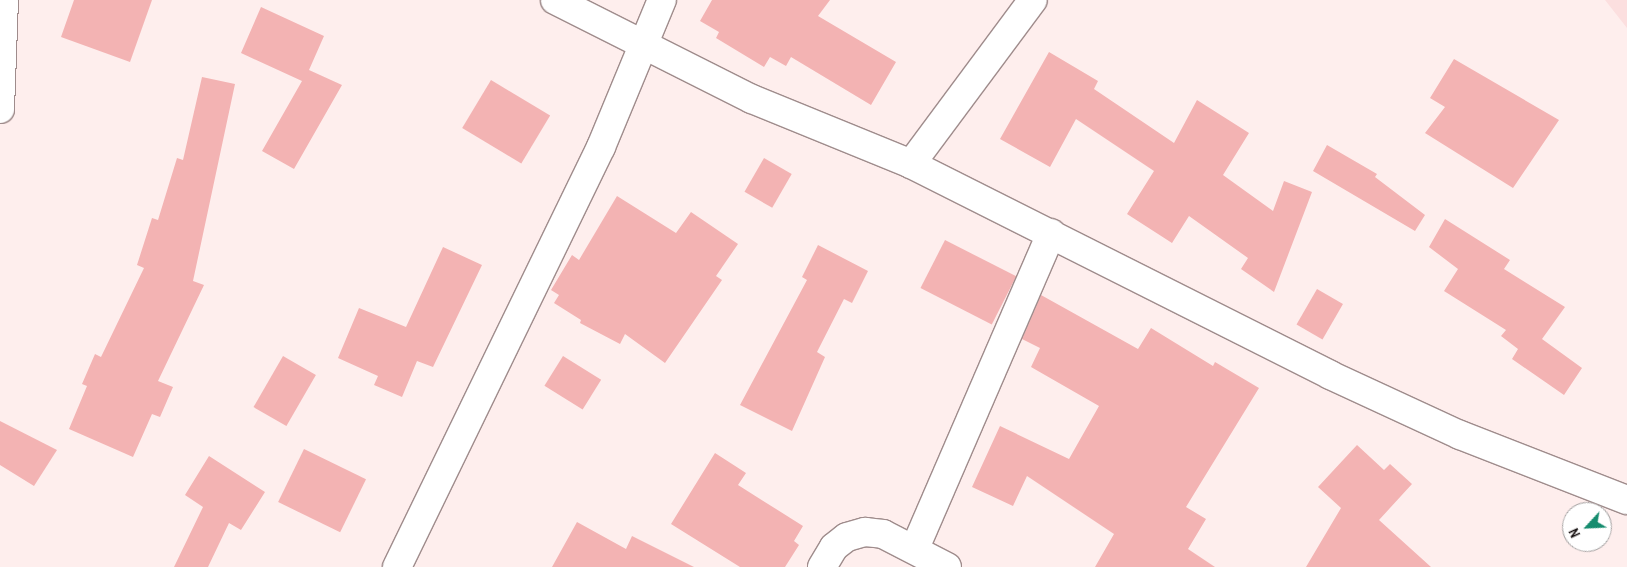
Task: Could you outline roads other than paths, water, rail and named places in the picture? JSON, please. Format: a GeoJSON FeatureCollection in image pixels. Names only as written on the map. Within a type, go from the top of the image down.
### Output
{"type":"FeatureCollection","features":[{"type":"Feature","properties":{"kind":"street"},"geometry":{"type":"LineString","coordinates":[[0,108],[4,0]]}},
{"type":"Feature","properties":{"kind":"street"},"geometry":{"type":"LineString","coordinates":[[555,0],[752,99],[911,164],[1338,379],[1460,435],[1627,500]]}},
{"type":"Feature","properties":{"kind":"street"},"geometry":{"type":"LineString","coordinates":[[397,567],[601,147],[662,0]]}},
{"type":"Feature","properties":{"kind":"street"},"geometry":{"type":"LineString","coordinates":[[911,164],[1033,0]]}},
{"type":"Feature","properties":{"kind":"street"},"geometry":{"type":"LineString","coordinates":[[914,548],[1051,233]]}},
{"type":"Feature","properties":{"kind":"street"},"geometry":{"type":"LineString","coordinates":[[822,567],[840,542],[865,532],[883,534],[914,548],[947,567]]}}]}
